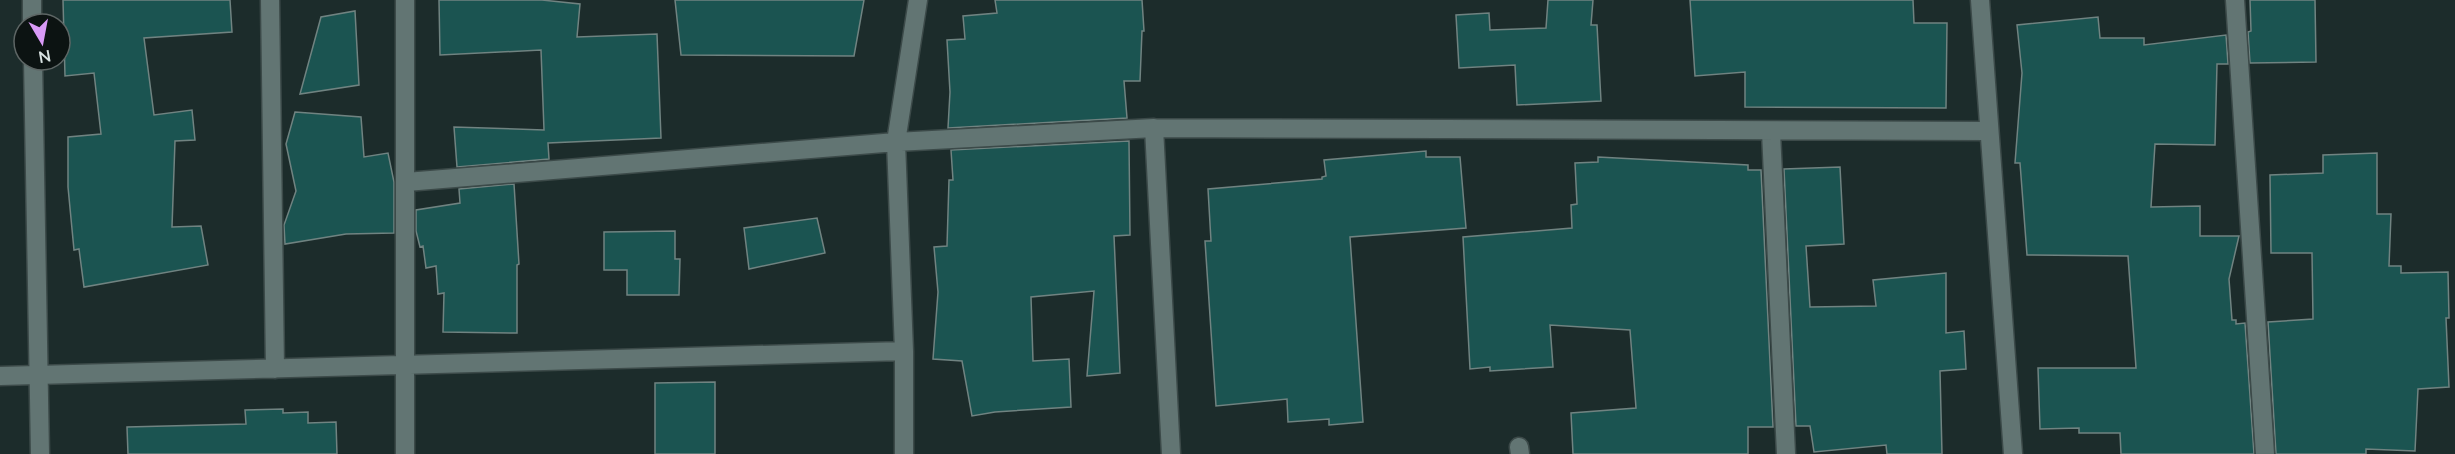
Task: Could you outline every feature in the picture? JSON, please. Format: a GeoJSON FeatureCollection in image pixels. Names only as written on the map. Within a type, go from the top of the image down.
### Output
{"type":"FeatureCollection","features":[{"type":"Feature","properties":{"kind":"street"},"geometry":{"type":"LineString","coordinates":[[270,0],[275,369]]}},
{"type":"Feature","properties":{"kind":"street"},"geometry":{"type":"LineString","coordinates":[[405,0],[405,454]]}},
{"type":"Feature","properties":{"kind":"street"},"geometry":{"type":"LineString","coordinates":[[904,454],[904,351],[896,142],[918,0]]}},
{"type":"Feature","properties":{"kind":"street"},"geometry":{"type":"LineString","coordinates":[[1980,0],[2013,454]]}},
{"type":"Feature","properties":{"kind":"street"},"geometry":{"type":"LineString","coordinates":[[2235,0],[2265,454]]}},
{"type":"Feature","properties":{"kind":"street"},"geometry":{"type":"LineString","coordinates":[[33,72],[40,454]]}},
{"type":"Feature","properties":{"kind":"street"},"geometry":{"type":"LineString","coordinates":[[406,182],[896,142],[1154,128],[1989,131]]}},
{"type":"Feature","properties":{"kind":"street"},"geometry":{"type":"LineString","coordinates":[[1154,128],[1171,454]]}},
{"type":"Feature","properties":{"kind":"street"},"geometry":{"type":"LineString","coordinates":[[1771,132],[1786,454]]}},
{"type":"Feature","properties":{"kind":"street"},"geometry":{"type":"LineString","coordinates":[[0,376],[904,351]]}},
{"type":"Feature","properties":{"kind":"building"},"geometry":{"type":"Polygon","coordinates":[[[63,0],[230,0],[232,32],[144,38],[154,115],[192,110],[195,140],[175,141],[172,227],[201,226],[208,265],[84,287],[79,249],[74,250],[68,187],[68,137],[101,134],[94,73],[65,76],[65,72],[72,72],[72,12],[63,12],[63,0]]]}},
{"type":"Feature","properties":{"kind":"building"},"geometry":{"type":"Polygon","coordinates":[[[439,0],[542,0],[580,4],[577,37],[657,34],[661,138],[548,143],[549,159],[457,167],[454,127],[544,130],[541,50],[440,55],[439,0]]]}},
{"type":"Feature","properties":{"kind":"building"},"geometry":{"type":"Polygon","coordinates":[[[675,0],[864,0],[854,56],[681,55],[675,0]]]}},
{"type":"Feature","properties":{"kind":"building"},"geometry":{"type":"Polygon","coordinates":[[[995,0],[1142,0],[1144,31],[1142,31],[1140,81],[1124,81],[1127,118],[948,128],[950,92],[947,40],[965,39],[963,16],[997,13],[995,0]]]}},
{"type":"Feature","properties":{"kind":"building"},"geometry":{"type":"Polygon","coordinates":[[[1548,0],[1593,0],[1591,25],[1597,25],[1601,101],[1517,105],[1515,65],[1459,68],[1456,15],[1489,13],[1490,30],[1546,28],[1548,0]]]}},
{"type":"Feature","properties":{"kind":"building"},"geometry":{"type":"Polygon","coordinates":[[[1690,0],[1913,0],[1914,23],[1947,23],[1946,108],[1745,107],[1745,72],[1695,76],[1690,0]]]}},
{"type":"Feature","properties":{"kind":"building"},"geometry":{"type":"Polygon","coordinates":[[[2250,0],[2315,0],[2316,62],[2250,63],[2248,32],[2251,31],[2250,0]]]}},
{"type":"Feature","properties":{"kind":"building"},"geometry":{"type":"Polygon","coordinates":[[[355,11],[359,85],[300,94],[321,17],[355,11]]]}},
{"type":"Feature","properties":{"kind":"building"},"geometry":{"type":"Polygon","coordinates":[[[2098,17],[2100,38],[2144,38],[2144,45],[2226,35],[2228,64],[2217,64],[2215,145],[2155,144],[2151,207],[2200,206],[2200,236],[2239,236],[2229,279],[2232,320],[2236,320],[2236,324],[2245,323],[2254,454],[2121,454],[2120,433],[2079,433],[2079,428],[2040,429],[2038,368],[2136,368],[2128,256],[2027,255],[2020,163],[2015,163],[2022,73],[2017,25],[2098,17]]]}},
{"type":"Feature","properties":{"kind":"building"},"geometry":{"type":"Polygon","coordinates":[[[295,112],[361,117],[364,157],[388,153],[394,182],[394,233],[346,234],[285,244],[284,225],[296,191],[286,144],[295,112]]]}},
{"type":"Feature","properties":{"kind":"building"},"geometry":{"type":"Polygon","coordinates":[[[1129,141],[1130,235],[1114,236],[1120,373],[1087,376],[1094,291],[1031,297],[1033,361],[1069,359],[1071,407],[995,412],[972,416],[962,361],[933,359],[938,292],[934,247],[947,246],[949,180],[953,180],[951,150],[1129,141]]]}},
{"type":"Feature","properties":{"kind":"building"},"geometry":{"type":"Polygon","coordinates":[[[1426,151],[1426,157],[1460,157],[1466,228],[1350,237],[1363,422],[1329,425],[1329,419],[1288,422],[1287,399],[1216,406],[1205,241],[1211,241],[1208,189],[1322,179],[1326,176],[1324,160],[1426,151]]]}},
{"type":"Feature","properties":{"kind":"building"},"geometry":{"type":"Polygon","coordinates":[[[2377,153],[2377,214],[2391,214],[2389,266],[2401,266],[2401,273],[2448,272],[2449,318],[2446,318],[2449,387],[2418,389],[2415,451],[2366,449],[2366,454],[2276,454],[2268,322],[2313,319],[2312,253],[2271,253],[2270,175],[2323,173],[2323,155],[2377,153]]]}},
{"type":"Feature","properties":{"kind":"building"},"geometry":{"type":"Polygon","coordinates":[[[1598,157],[1748,165],[1748,170],[1761,170],[1773,427],[1748,427],[1748,454],[1573,454],[1571,413],[1636,408],[1630,330],[1550,325],[1553,367],[1490,371],[1490,367],[1470,369],[1463,237],[1572,228],[1571,205],[1577,204],[1575,163],[1598,162],[1598,157]]]}},
{"type":"Feature","properties":{"kind":"building"},"geometry":{"type":"Polygon","coordinates":[[[1840,167],[1844,244],[1806,246],[1810,307],[1876,306],[1873,280],[1946,273],[1946,333],[1964,331],[1966,369],[1940,371],[1942,454],[1887,454],[1886,445],[1814,452],[1810,426],[1796,426],[1784,169],[1840,167]]]}},
{"type":"Feature","properties":{"kind":"building"},"geometry":{"type":"Polygon","coordinates":[[[514,184],[519,264],[517,265],[517,333],[443,332],[444,293],[438,294],[436,266],[426,268],[423,246],[420,247],[416,231],[416,210],[460,203],[459,189],[514,184]]]}},
{"type":"Feature","properties":{"kind":"building"},"geometry":{"type":"Polygon","coordinates":[[[817,218],[825,253],[749,269],[744,228],[817,218]]]}},
{"type":"Feature","properties":{"kind":"building"},"geometry":{"type":"Polygon","coordinates":[[[675,231],[675,259],[680,259],[679,295],[627,295],[627,270],[604,270],[604,232],[675,231]]]}},
{"type":"Feature","properties":{"kind":"building"},"geometry":{"type":"Polygon","coordinates":[[[715,382],[715,454],[655,454],[655,383],[715,382]]]}},
{"type":"Feature","properties":{"kind":"building"},"geometry":{"type":"Polygon","coordinates":[[[283,409],[283,413],[308,412],[308,423],[336,422],[337,454],[128,454],[127,427],[246,424],[245,410],[283,409]]]}}]}
